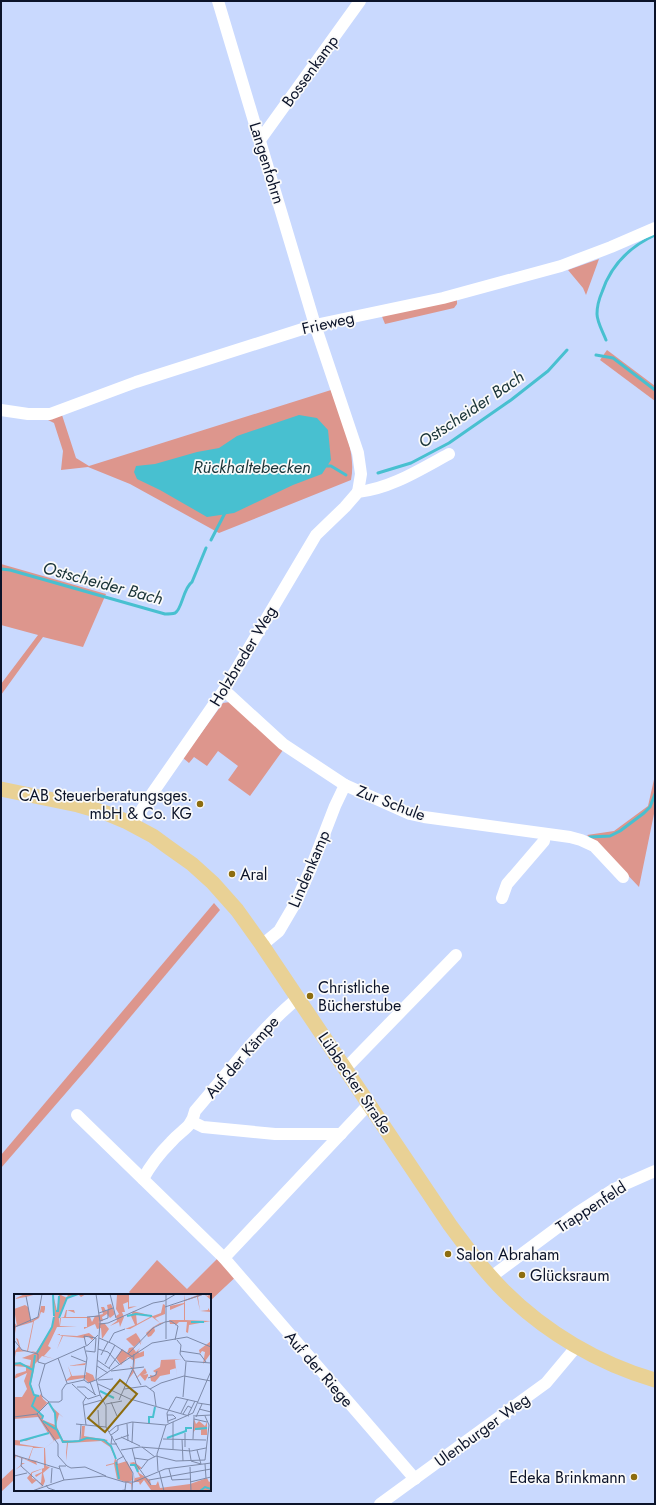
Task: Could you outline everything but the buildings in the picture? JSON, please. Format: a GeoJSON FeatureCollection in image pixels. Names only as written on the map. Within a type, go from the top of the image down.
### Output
{"type":"FeatureCollection","features":[{"type":"Feature","properties":{"kind":"main road","name":"Lübbecker Straße"},"geometry":{"type":"LineString","coordinates":[[1,789],[78,805],[106,813],[133,824],[153,836],[192,864],[213,883],[237,910],[346,1068],[450,1225],[472,1256],[503,1291],[555,1333],[577,1346],[619,1367],[655,1380]]}},
{"type":"Feature","properties":{"kind":"street","name":"Langenfohrn"},"geometry":{"type":"LineString","coordinates":[[218,1],[315,325]]}},
{"type":"Feature","properties":{"kind":"street","name":"Bossenkamp"},"geometry":{"type":"LineString","coordinates":[[260,140],[360,1]]}},
{"type":"Feature","properties":{"kind":"street","name":"Frieweg"},"geometry":{"type":"LineString","coordinates":[[1,410],[28,414],[50,414],[136,382],[315,325],[444,298],[561,266],[611,248],[655,228]]}},
{"type":"Feature","properties":{"kind":"street","name":"Holzbreder Weg"},"geometry":{"type":"LineString","coordinates":[[133,824],[149,798],[224,690],[316,535],[345,508],[358,492],[362,474],[358,453],[315,325]]}},
{"type":"Feature","properties":{"kind":"street"},"geometry":{"type":"LineString","coordinates":[[358,492],[370,491],[402,479],[449,454]]}},
{"type":"Feature","properties":{"kind":"street","name":"Zur Schule"},"geometry":{"type":"LineString","coordinates":[[224,690],[283,744],[345,785],[410,814],[570,837],[581,840],[594,846],[623,877]]}},
{"type":"Feature","properties":{"kind":"street","name":"Lindenkamp"},"geometry":{"type":"LineString","coordinates":[[262,945],[279,931],[296,902],[345,785]]}},
{"type":"Feature","properties":{"kind":"street"},"geometry":{"type":"LineString","coordinates":[[502,898],[507,884],[544,841],[545,834]]}},
{"type":"Feature","properties":{"kind":"street"},"geometry":{"type":"LineString","coordinates":[[346,1068],[456,954]]}},
{"type":"Feature","properties":{"kind":"street","name":"Auf der Kämpe"},"geometry":{"type":"LineString","coordinates":[[143,1179],[150,1167],[172,1141],[193,1122],[195,1111],[281,1012],[298,998]]}},
{"type":"Feature","properties":{"kind":"street"},"geometry":{"type":"LineString","coordinates":[[224,1258],[369,1104]]}},
{"type":"Feature","properties":{"kind":"street","name":"Auf der Riege"},"geometry":{"type":"LineString","coordinates":[[77,1115],[224,1258],[415,1479]]}},
{"type":"Feature","properties":{"kind":"street"},"geometry":{"type":"LineString","coordinates":[[193,1122],[203,1127],[275,1134],[341,1134]]}},
{"type":"Feature","properties":{"kind":"street","name":"Trappenfeld"},"geometry":{"type":"LineString","coordinates":[[491,1277],[577,1213],[614,1189],[655,1171]]}},
{"type":"Feature","properties":{"kind":"street","name":"Ulenburger Weg"},"geometry":{"type":"LineString","coordinates":[[380,1504],[546,1383],[577,1346]]}},
{"type":"Feature","properties":{"kind":"shaded area"},"geometry":{"type":"Polygon","coordinates":[[[599,259],[586,295],[583,288],[568,270],[599,259]]]}},
{"type":"Feature","properties":{"kind":"shaded area"},"geometry":{"type":"Polygon","coordinates":[[[457,300],[457,304],[454,308],[385,324],[381,314],[457,300]]]}},
{"type":"Feature","properties":{"kind":"shaded area"},"geometry":{"type":"Polygon","coordinates":[[[607,350],[655,386],[655,401],[600,360],[607,350]]]}},
{"type":"Feature","properties":{"kind":"shaded area"},"geometry":{"type":"Polygon","coordinates":[[[331,390],[350,446],[352,457],[351,480],[219,533],[130,484],[88,467],[61,470],[63,451],[54,423],[46,419],[62,415],[76,458],[89,466],[331,390]]]}},
{"type":"Feature","properties":{"kind":"shaded area"},"geometry":{"type":"Polygon","coordinates":[[[1,564],[106,594],[83,647],[43,637],[1,695],[1,684],[38,635],[1,625],[1,564]]]}},
{"type":"Feature","properties":{"kind":"shaded area"},"geometry":{"type":"Polygon","coordinates":[[[230,702],[283,750],[250,796],[228,780],[238,766],[218,751],[207,766],[194,757],[189,763],[183,758],[223,703],[230,702]]]}},
{"type":"Feature","properties":{"kind":"shaded area"},"geometry":{"type":"Polygon","coordinates":[[[655,775],[655,809],[639,887],[604,850],[587,835],[614,831],[648,806],[655,775]]]}},
{"type":"Feature","properties":{"kind":"shaded area"},"geometry":{"type":"Polygon","coordinates":[[[214,903],[220,910],[91,1064],[1,1168],[1,1155],[214,903]]]}},
{"type":"Feature","properties":{"kind":"shaded area"},"geometry":{"type":"Polygon","coordinates":[[[224,1252],[241,1272],[211,1300],[211,1294],[131,1294],[129,1292],[157,1260],[187,1289],[224,1252]]]}},
{"type":"Feature","properties":{"kind":"shaded area"},"geometry":{"type":"Polygon","coordinates":[[[14,1468],[14,1480],[1,1492],[1,1480],[14,1468]]]}},
{"type":"Feature","properties":{"kind":"water","name":"Rückhaltebecken"},"geometry":{"type":"Polygon","coordinates":[[[299,415],[317,418],[328,430],[331,460],[322,474],[293,485],[234,513],[207,517],[160,490],[137,479],[134,472],[136,466],[155,464],[197,452],[219,448],[237,436],[299,415]]]}},
{"type":"Feature","properties":{"kind":"waterway"},"geometry":{"type":"LineString","coordinates":[[606,340],[599,324],[597,309],[610,273],[629,251],[655,235]]}},
{"type":"Feature","properties":{"kind":"waterway","name":"Ostscheider Bach"},"geometry":{"type":"LineString","coordinates":[[378,473],[411,463],[449,443],[511,400],[548,371],[567,350]]}},
{"type":"Feature","properties":{"kind":"waterway","name":"Ostscheider Bach"},"geometry":{"type":"LineString","coordinates":[[596,355],[613,358],[655,390]]}},
{"type":"Feature","properties":{"kind":"waterway","name":"Ostscheider Bach"},"geometry":{"type":"LineString","coordinates":[[325,466],[331,466],[346,475]]}},
{"type":"Feature","properties":{"kind":"waterway","name":"Ostscheider Bach"},"geometry":{"type":"LineString","coordinates":[[211,540],[226,511]]}},
{"type":"Feature","properties":{"kind":"waterway","name":"Ostscheider Bach"},"geometry":{"type":"LineString","coordinates":[[1,569],[10,570],[165,614],[171,614],[175,613],[179,608],[206,548]]}},
{"type":"Feature","properties":{"kind":"waterway"},"geometry":{"type":"LineString","coordinates":[[590,837],[610,836],[620,831],[650,807],[655,794]]}},
{"type":"Feature","properties":{"kind":"place","name":"CAB Steuerberatungsges. mbH & Co. KG"},"geometry":{"type":"Point","coordinates":[200,804]}},
{"type":"Feature","properties":{"kind":"place","name":"Aral"},"geometry":{"type":"Point","coordinates":[232,874]}},
{"type":"Feature","properties":{"kind":"place","name":"Christliche Bücherstube"},"geometry":{"type":"Point","coordinates":[310,996]}},
{"type":"Feature","properties":{"kind":"place","name":"Salon Abraham"},"geometry":{"type":"Point","coordinates":[448,1254]}},
{"type":"Feature","properties":{"kind":"place","name":"Glücksraum"},"geometry":{"type":"Point","coordinates":[522,1275]}},
{"type":"Feature","properties":{"kind":"place","name":"Edeka Brinkmann"},"geometry":{"type":"Point","coordinates":[634,1477]}}]}
